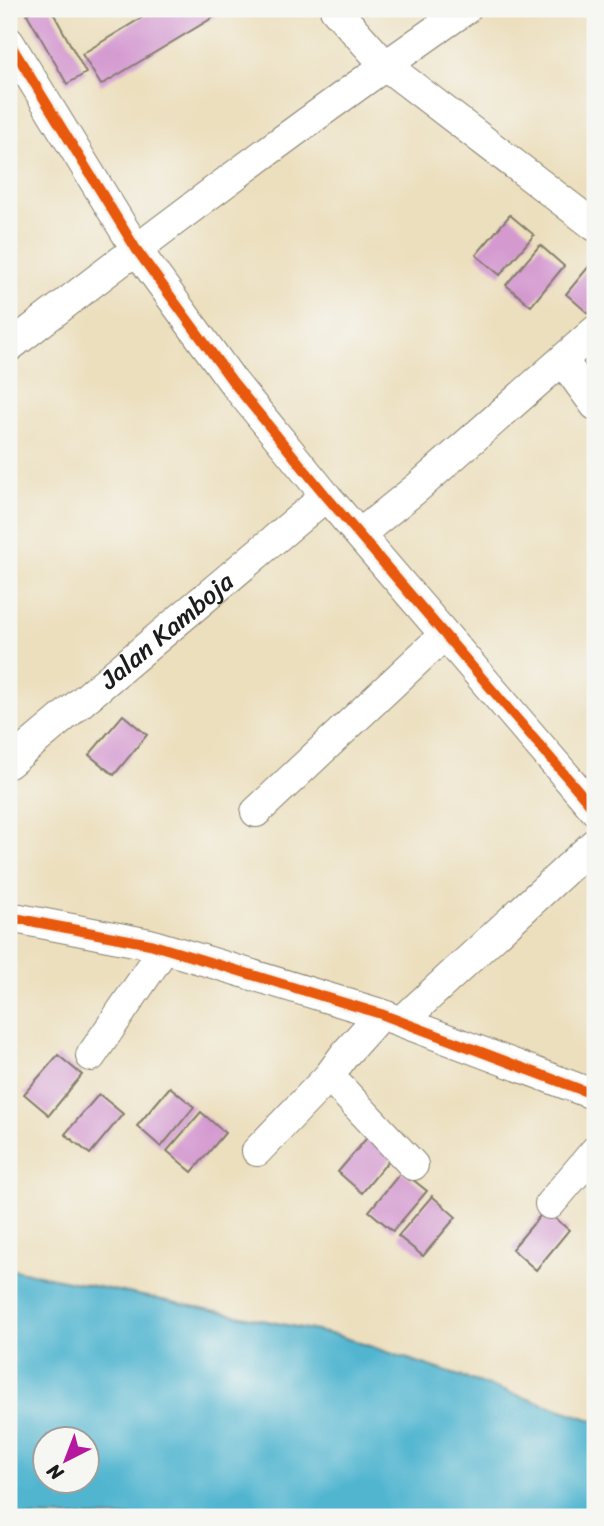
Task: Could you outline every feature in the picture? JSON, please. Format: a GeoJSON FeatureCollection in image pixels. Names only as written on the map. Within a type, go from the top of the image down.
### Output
{"type":"FeatureCollection","features":[{"type":"Feature","properties":{"kind":"street"},"geometry":{"type":"LineString","coordinates":[[335,9],[385,65],[595,226]]}},
{"type":"Feature","properties":{"kind":"street"},"geometry":{"type":"LineString","coordinates":[[9,346],[136,248],[385,65],[466,9]]}},
{"type":"Feature","properties":{"kind":"street"},"geometry":{"type":"LineString","coordinates":[[9,42],[136,248],[233,382],[326,496],[595,810]]}},
{"type":"Feature","properties":{"kind":"street"},"geometry":{"type":"LineString","coordinates":[[360,534],[595,331]]}},
{"type":"Feature","properties":{"kind":"street"},"geometry":{"type":"LineString","coordinates":[[563,361],[595,405]]}},
{"type":"Feature","properties":{"kind":"street","name":"Jalan Kamboja"},"geometry":{"type":"LineString","coordinates":[[9,763],[326,496]]}},
{"type":"Feature","properties":{"kind":"street"},"geometry":{"type":"LineString","coordinates":[[257,812],[444,635]]}},
{"type":"Feature","properties":{"kind":"street"},"geometry":{"type":"LineString","coordinates":[[257,1151],[329,1076],[345,1054],[391,1018],[595,843]]}},
{"type":"Feature","properties":{"kind":"street"},"geometry":{"type":"LineString","coordinates":[[9,917],[86,930],[164,948],[391,1018],[595,1095]]}},
{"type":"Feature","properties":{"kind":"street"},"geometry":{"type":"LineString","coordinates":[[90,1056],[164,948]]}},
{"type":"Feature","properties":{"kind":"street"},"geometry":{"type":"LineString","coordinates":[[329,1076],[413,1165]]}},
{"type":"Feature","properties":{"kind":"street"},"geometry":{"type":"LineString","coordinates":[[550,1204],[595,1151]]}},
{"type":"Feature","properties":{"kind":"water"},"geometry":{"type":"Polygon","coordinates":[[[9,1269],[336,1335],[595,1421],[595,1517],[22,1517],[9,1514],[9,1269]]]}},
{"type":"Feature","properties":{"kind":"building"},"geometry":{"type":"Polygon","coordinates":[[[36,9],[51,9],[86,73],[67,84],[27,14],[36,9]]]}},
{"type":"Feature","properties":{"kind":"building"},"geometry":{"type":"Polygon","coordinates":[[[156,9],[227,9],[101,85],[82,54],[156,9]]]}},
{"type":"Feature","properties":{"kind":"building"},"geometry":{"type":"Polygon","coordinates":[[[510,215],[534,235],[500,275],[476,255],[510,215]]]}},
{"type":"Feature","properties":{"kind":"building"},"geometry":{"type":"Polygon","coordinates":[[[540,245],[564,266],[531,306],[506,285],[540,245]]]}},
{"type":"Feature","properties":{"kind":"building"},"geometry":{"type":"Polygon","coordinates":[[[595,259],[595,308],[590,315],[566,294],[595,259]]]}},
{"type":"Feature","properties":{"kind":"building"},"geometry":{"type":"Polygon","coordinates":[[[123,715],[147,735],[114,775],[89,755],[123,715]]]}},
{"type":"Feature","properties":{"kind":"building"},"geometry":{"type":"Polygon","coordinates":[[[58,1055],[82,1075],[49,1115],[24,1094],[58,1055]]]}},
{"type":"Feature","properties":{"kind":"building"},"geometry":{"type":"Polygon","coordinates":[[[170,1087],[194,1107],[161,1147],[137,1126],[170,1087]]]}},
{"type":"Feature","properties":{"kind":"building"},"geometry":{"type":"Polygon","coordinates":[[[99,1094],[123,1114],[90,1154],[65,1134],[99,1094]]]}},
{"type":"Feature","properties":{"kind":"building"},"geometry":{"type":"Polygon","coordinates":[[[201,1112],[225,1133],[192,1172],[167,1151],[201,1112]]]}},
{"type":"Feature","properties":{"kind":"building"},"geometry":{"type":"Polygon","coordinates":[[[371,1133],[395,1153],[362,1193],[338,1172],[371,1133]]]}},
{"type":"Feature","properties":{"kind":"building"},"geometry":{"type":"Polygon","coordinates":[[[402,1171],[427,1191],[393,1231],[369,1211],[402,1171]]]}},
{"type":"Feature","properties":{"kind":"building"},"geometry":{"type":"Polygon","coordinates":[[[432,1196],[456,1217],[423,1256],[398,1236],[432,1196]]]}},
{"type":"Feature","properties":{"kind":"building"},"geometry":{"type":"Polygon","coordinates":[[[545,1210],[569,1230],[536,1270],[512,1249],[545,1210]]]}},
{"type":"Feature","properties":{"kind":"cycle path"},"geometry":{"type":"LineString","coordinates":[[9,42],[136,249],[233,382],[326,496],[595,810]]}},
{"type":"Feature","properties":{"kind":"cycle path"},"geometry":{"type":"LineString","coordinates":[[9,917],[150,944],[381,1014],[595,1095]]}}]}
